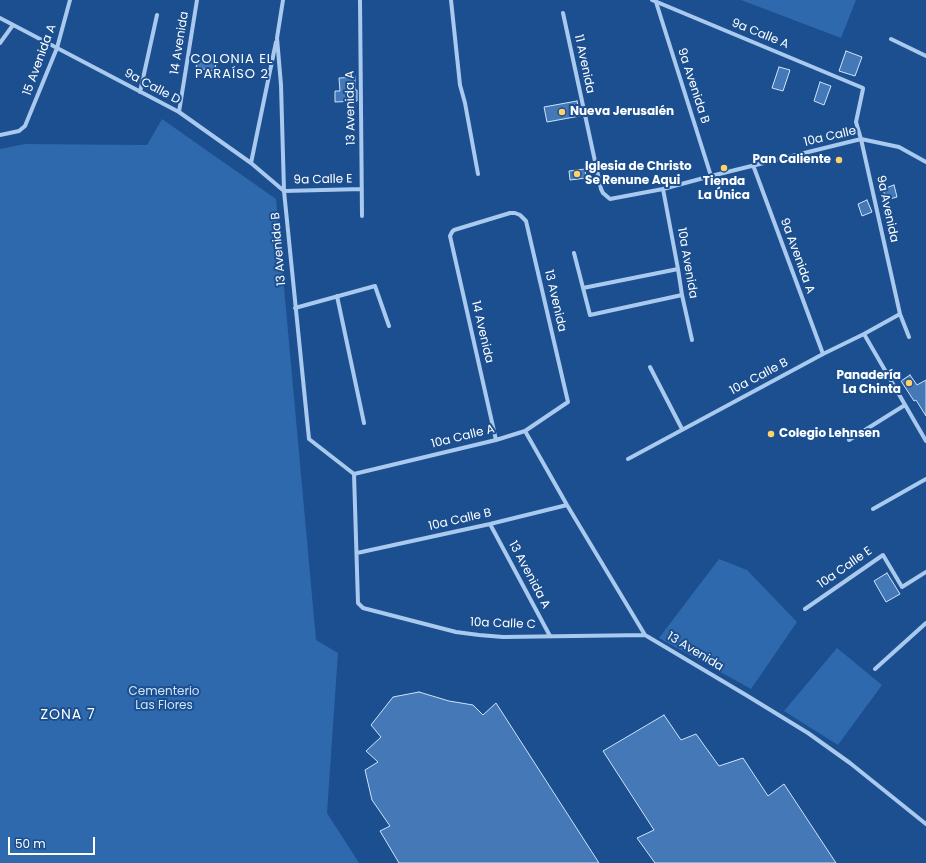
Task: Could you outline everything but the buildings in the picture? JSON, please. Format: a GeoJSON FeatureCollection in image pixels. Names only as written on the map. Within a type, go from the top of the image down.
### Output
{"type":"FeatureCollection","features":[{"type":"Feature","properties":{"kind":"street","name":"15 Avenida A"},"geometry":{"type":"LineString","coordinates":[[0,135],[19,131],[25,126],[57,48],[70,0]]}},
{"type":"Feature","properties":{"kind":"street","name":"14 Avenida"},"geometry":{"type":"LineString","coordinates":[[179,112],[197,0]]}},
{"type":"Feature","properties":{"kind":"street","name":"13 Avenida B"},"geometry":{"type":"LineString","coordinates":[[283,0],[277,38],[281,85],[284,191],[309,439],[354,474]]}},
{"type":"Feature","properties":{"kind":"street","name":"13 Avenida A"},"geometry":{"type":"LineString","coordinates":[[360,0],[362,216]]}},
{"type":"Feature","properties":{"kind":"street"},"geometry":{"type":"LineString","coordinates":[[451,0],[460,85],[465,103],[478,174]]}},
{"type":"Feature","properties":{"kind":"street","name":"9a Calle A"},"geometry":{"type":"LineString","coordinates":[[654,1],[861,86]]}},
{"type":"Feature","properties":{"kind":"street","name":"9a Avenida B"},"geometry":{"type":"LineString","coordinates":[[654,1],[711,176]]}},
{"type":"Feature","properties":{"kind":"street","name":"11 Avenida"},"geometry":{"type":"LineString","coordinates":[[563,13],[601,189]]}},
{"type":"Feature","properties":{"kind":"street"},"geometry":{"type":"LineString","coordinates":[[140,92],[157,15]]}},
{"type":"Feature","properties":{"kind":"street","name":"9a Calle D"},"geometry":{"type":"LineString","coordinates":[[0,18],[179,112],[251,163],[284,191]]}},
{"type":"Feature","properties":{"kind":"street"},"geometry":{"type":"LineString","coordinates":[[0,44],[13,25]]}},
{"type":"Feature","properties":{"kind":"street"},"geometry":{"type":"LineString","coordinates":[[251,163],[277,38]]}},
{"type":"Feature","properties":{"kind":"street"},"geometry":{"type":"LineString","coordinates":[[890,40],[926,56]]}},
{"type":"Feature","properties":{"kind":"street","name":"9a Avenida"},"geometry":{"type":"LineString","coordinates":[[861,86],[863,89],[856,122],[900,314],[909,337]]}},
{"type":"Feature","properties":{"kind":"street","name":"10a Calle"},"geometry":{"type":"LineString","coordinates":[[601,189],[610,199],[663,189],[861,139],[899,147],[926,162]]}},
{"type":"Feature","properties":{"kind":"street","name":"9a Avenida A"},"geometry":{"type":"LineString","coordinates":[[753,166],[823,354]]}},
{"type":"Feature","properties":{"kind":"street","name":"9a Calle E"},"geometry":{"type":"LineString","coordinates":[[284,191],[362,189]]}},
{"type":"Feature","properties":{"kind":"street","name":"10a Avenida"},"geometry":{"type":"LineString","coordinates":[[663,189],[682,295],[692,340]]}},
{"type":"Feature","properties":{"kind":"street","name":"13 Avenida"},"geometry":{"type":"LineString","coordinates":[[454,230],[510,213],[520,215],[526,221],[568,400]]}},
{"type":"Feature","properties":{"kind":"street","name":"14 Avenida"},"geometry":{"type":"LineString","coordinates":[[454,230],[450,236],[496,440]]}},
{"type":"Feature","properties":{"kind":"street"},"geometry":{"type":"LineString","coordinates":[[574,252],[590,315],[682,295]]}},
{"type":"Feature","properties":{"kind":"street"},"geometry":{"type":"LineString","coordinates":[[583,288],[678,269]]}},
{"type":"Feature","properties":{"kind":"street"},"geometry":{"type":"LineString","coordinates":[[295,308],[375,286],[389,326]]}},
{"type":"Feature","properties":{"kind":"street"},"geometry":{"type":"LineString","coordinates":[[337,296],[364,423]]}},
{"type":"Feature","properties":{"kind":"street","name":"10a Calle B"},"geometry":{"type":"LineString","coordinates":[[628,459],[900,314]]}},
{"type":"Feature","properties":{"kind":"street"},"geometry":{"type":"LineString","coordinates":[[864,334],[926,441]]}},
{"type":"Feature","properties":{"kind":"street"},"geometry":{"type":"LineString","coordinates":[[650,367],[682,429]]}},
{"type":"Feature","properties":{"kind":"street","name":"10a Calle A"},"geometry":{"type":"LineString","coordinates":[[354,474],[525,432],[566,404],[568,400]]}},
{"type":"Feature","properties":{"kind":"street"},"geometry":{"type":"LineString","coordinates":[[849,440],[905,405]]}},
{"type":"Feature","properties":{"kind":"street","name":"13 Avenida"},"geometry":{"type":"LineString","coordinates":[[525,432],[645,635],[808,734],[850,763],[926,824]]}},
{"type":"Feature","properties":{"kind":"street"},"geometry":{"type":"LineString","coordinates":[[354,474],[357,553]]}},
{"type":"Feature","properties":{"kind":"street"},"geometry":{"type":"LineString","coordinates":[[873,509],[926,479]]}},
{"type":"Feature","properties":{"kind":"street","name":"10a Calle B"},"geometry":{"type":"LineString","coordinates":[[357,553],[490,524],[567,505]]}},
{"type":"Feature","properties":{"kind":"street","name":"13 Avenida A"},"geometry":{"type":"LineString","coordinates":[[490,524],[550,636]]}},
{"type":"Feature","properties":{"kind":"street","name":"10a Calle C"},"geometry":{"type":"LineString","coordinates":[[357,553],[358,603],[363,608],[464,633],[503,637],[645,635]]}},
{"type":"Feature","properties":{"kind":"street","name":"10a Calle E"},"geometry":{"type":"LineString","coordinates":[[804,608],[883,555],[902,587],[926,572]]}},
{"type":"Feature","properties":{"kind":"street"},"geometry":{"type":"LineString","coordinates":[[875,669],[926,623]]}},
{"type":"Feature","properties":{"kind":"green space"},"geometry":{"type":"Polygon","coordinates":[[[741,0],[856,0],[841,38],[741,0]]]}},
{"type":"Feature","properties":{"kind":"green space","name":"Cementerio Las Flores"},"geometry":{"type":"Polygon","coordinates":[[[162,119],[276,199],[316,640],[338,653],[327,813],[359,863],[0,863],[0,149],[25,144],[147,145],[162,119]]]}},
{"type":"Feature","properties":{"kind":"green space"},"geometry":{"type":"Polygon","coordinates":[[[719,559],[747,570],[797,622],[751,689],[659,638],[719,559]]]}},
{"type":"Feature","properties":{"kind":"green space"},"geometry":{"type":"Polygon","coordinates":[[[837,648],[882,685],[838,745],[784,711],[837,648]]]}},
{"type":"Feature","properties":{"kind":"place","name":"Nueva Jerusalén"},"geometry":{"type":"Point","coordinates":[562,112]}},
{"type":"Feature","properties":{"kind":"place","name":"Pan Caliente"},"geometry":{"type":"Point","coordinates":[839,160]}},
{"type":"Feature","properties":{"kind":"place","name":"Tienda La Única"},"geometry":{"type":"Point","coordinates":[724,168]}},
{"type":"Feature","properties":{"kind":"place","name":"Iglesia de Christo Se Renune Aqui"},"geometry":{"type":"Point","coordinates":[577,174]}},
{"type":"Feature","properties":{"kind":"place","name":"Panadería La Chinta"},"geometry":{"type":"Point","coordinates":[909,383]}},
{"type":"Feature","properties":{"kind":"place","name":"Colegio Lehnsen"},"geometry":{"type":"Point","coordinates":[771,434]}},
{"type":"Feature","properties":{"kind":"district","name":"COLONIA EL PARAÍSO 2"},"geometry":{"type":"Point","coordinates":[232,68]}},
{"type":"Feature","properties":{"kind":"district","name":"ZONA 7"},"geometry":{"type":"Point","coordinates":[68,715]}}]}
